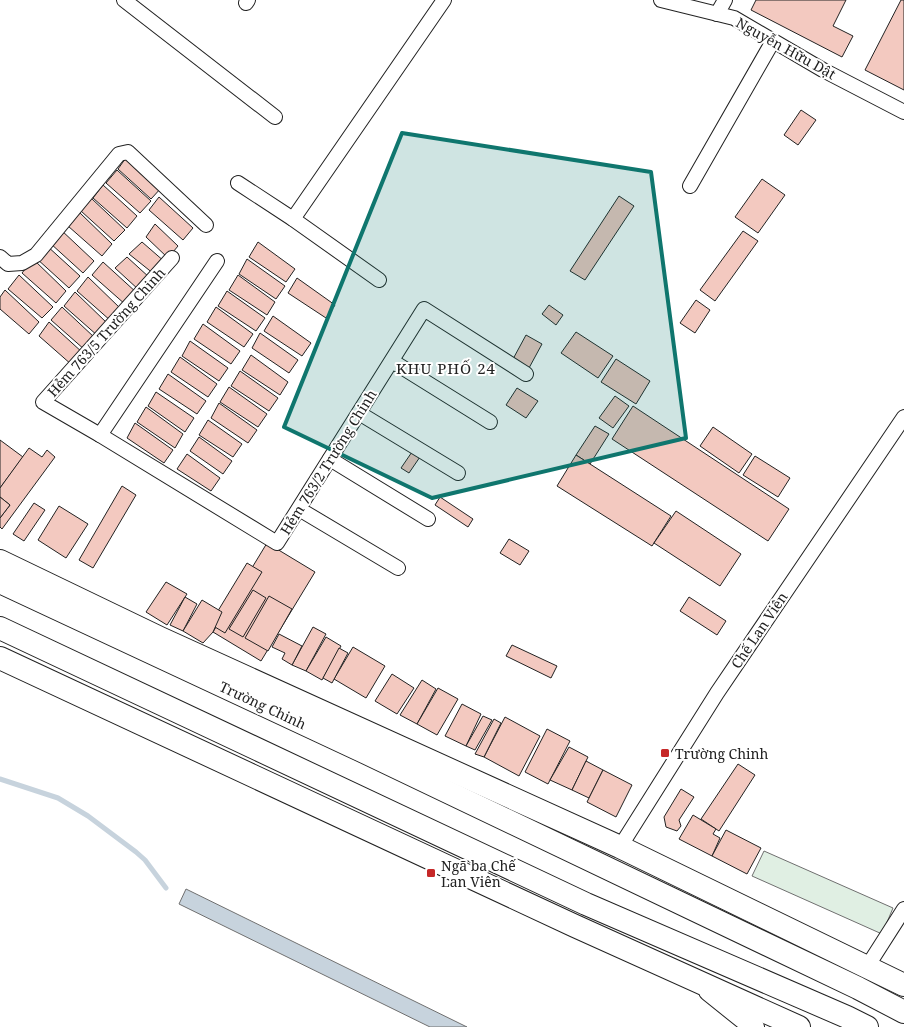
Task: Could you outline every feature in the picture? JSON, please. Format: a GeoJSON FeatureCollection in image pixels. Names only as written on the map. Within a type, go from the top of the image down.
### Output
{"type":"FeatureCollection","features":[{"type":"Feature","properties":{"kind":"main road","name":"Trường Chinh"},"geometry":{"type":"LineString","coordinates":[[0,562],[160,638],[620,847],[904,985]]}},
{"type":"Feature","properties":{"kind":"main road","name":"Trường Chinh"},"geometry":{"type":"LineString","coordinates":[[0,582],[364,752],[858,988],[904,1012]]}},
{"type":"Feature","properties":{"kind":"main road"},"geometry":{"type":"LineString","coordinates":[[0,628],[586,904],[845,1022],[867,1027]]}},
{"type":"Feature","properties":{"kind":"main road"},"geometry":{"type":"LineString","coordinates":[[0,636],[9,662],[566,922],[798,1027]]}},
{"type":"Feature","properties":{"kind":"main road"},"geometry":{"type":"LineString","coordinates":[[845,1022],[866,967]]}},
{"type":"Feature","properties":{"kind":"street"},"geometry":{"type":"LineString","coordinates":[[124,0],[275,117]]}},
{"type":"Feature","properties":{"kind":"street"},"geometry":{"type":"LineString","coordinates":[[293,219],[444,0]]}},
{"type":"Feature","properties":{"kind":"street","name":"Nguyễn Hữu Dật"},"geometry":{"type":"LineString","coordinates":[[661,0],[734,18],[823,70],[904,112]]}},
{"type":"Feature","properties":{"kind":"street"},"geometry":{"type":"LineString","coordinates":[[717,14],[725,0]]}},
{"type":"Feature","properties":{"kind":"street"},"geometry":{"type":"LineString","coordinates":[[690,186],[773,41]]}},
{"type":"Feature","properties":{"kind":"street"},"geometry":{"type":"LineString","coordinates":[[0,257],[8,264],[22,263],[36,255],[119,154],[128,152],[206,225]]}},
{"type":"Feature","properties":{"kind":"street"},"geometry":{"type":"LineString","coordinates":[[238,183],[322,238],[379,280]]}},
{"type":"Feature","properties":{"kind":"street","name":"Hẻm 763/5 Trường Chinh"},"geometry":{"type":"LineString","coordinates":[[172,258],[43,402],[205,499]]}},
{"type":"Feature","properties":{"kind":"street"},"geometry":{"type":"LineString","coordinates":[[100,435],[217,261]]}},
{"type":"Feature","properties":{"kind":"street","name":"Hẻm 763/2 Trường Chinh"},"geometry":{"type":"LineString","coordinates":[[205,499],[277,543],[424,310],[526,374]]}},
{"type":"Feature","properties":{"kind":"street"},"geometry":{"type":"LineString","coordinates":[[392,361],[490,422]]}},
{"type":"Feature","properties":{"kind":"street"},"geometry":{"type":"LineString","coordinates":[[359,413],[458,473]]}},
{"type":"Feature","properties":{"kind":"street","name":"Chế Lan Viên"},"geometry":{"type":"LineString","coordinates":[[620,847],[717,694],[904,417]]}},
{"type":"Feature","properties":{"kind":"street"},"geometry":{"type":"LineString","coordinates":[[330,459],[428,518]]}},
{"type":"Feature","properties":{"kind":"street"},"geometry":{"type":"LineString","coordinates":[[298,509],[398,568]]}},
{"type":"Feature","properties":{"kind":"street"},"geometry":{"type":"LineString","coordinates":[[866,967],[904,909]]}},
{"type":"Feature","properties":{"kind":"street"},"geometry":{"type":"LineString","coordinates":[[696,981],[754,1027]]}},
{"type":"Feature","properties":{"kind":"highlighted area"},"geometry":{"type":"Polygon","coordinates":[[[402,133],[651,172],[686,438],[432,498],[284,427],[402,133]]]}},
{"type":"Feature","properties":{"kind":"green space"},"geometry":{"type":"Polygon","coordinates":[[[764,851],[893,908],[882,934],[752,876],[764,851]]]}},
{"type":"Feature","properties":{"kind":"shaded area"},"geometry":{"type":"Polygon","coordinates":[[[186,889],[467,1027],[430,1027],[179,904],[186,889]]]}},
{"type":"Feature","properties":{"kind":"building"},"geometry":{"type":"Polygon","coordinates":[[[756,0],[846,0],[833,26],[853,36],[842,57],[751,10],[756,0]]]}},
{"type":"Feature","properties":{"kind":"building"},"geometry":{"type":"Polygon","coordinates":[[[901,0],[904,0],[904,90],[865,70],[901,0]]]}},
{"type":"Feature","properties":{"kind":"building"},"geometry":{"type":"Polygon","coordinates":[[[801,110],[816,120],[798,145],[784,135],[801,110]]]}},
{"type":"Feature","properties":{"kind":"building"},"geometry":{"type":"Polygon","coordinates":[[[128,155],[162,187],[151,199],[118,169],[128,155]]]}},
{"type":"Feature","properties":{"kind":"building"},"geometry":{"type":"Polygon","coordinates":[[[117,170],[151,201],[140,213],[106,183],[117,170]]]}},
{"type":"Feature","properties":{"kind":"building"},"geometry":{"type":"Polygon","coordinates":[[[762,179],[785,195],[758,233],[735,217],[762,179]]]}},
{"type":"Feature","properties":{"kind":"building"},"geometry":{"type":"Polygon","coordinates":[[[103,185],[137,216],[127,228],[93,198],[103,185]]]}},
{"type":"Feature","properties":{"kind":"building"},"geometry":{"type":"Polygon","coordinates":[[[619,196],[634,206],[585,280],[570,271],[619,196]]]}},
{"type":"Feature","properties":{"kind":"building"},"geometry":{"type":"Polygon","coordinates":[[[159,197],[193,228],[183,240],[149,210],[159,197]]]}},
{"type":"Feature","properties":{"kind":"building"},"geometry":{"type":"Polygon","coordinates":[[[91,198],[125,230],[114,241],[81,211],[91,198]]]}},
{"type":"Feature","properties":{"kind":"building"},"geometry":{"type":"Polygon","coordinates":[[[79,212],[112,244],[102,256],[68,226],[79,212]]]}},
{"type":"Feature","properties":{"kind":"building"},"geometry":{"type":"Polygon","coordinates":[[[155,224],[178,246],[168,258],[146,237],[155,224]]]}},
{"type":"Feature","properties":{"kind":"building"},"geometry":{"type":"Polygon","coordinates":[[[60,229],[94,261],[83,273],[50,243],[60,229]]]}},
{"type":"Feature","properties":{"kind":"building"},"geometry":{"type":"Polygon","coordinates":[[[743,231],[758,241],[715,301],[700,290],[743,231]]]}},
{"type":"Feature","properties":{"kind":"building"},"geometry":{"type":"Polygon","coordinates":[[[142,242],[165,262],[154,274],[129,254],[142,242]]]}},
{"type":"Feature","properties":{"kind":"building"},"geometry":{"type":"Polygon","coordinates":[[[258,242],[295,269],[286,282],[249,257],[258,242]]]}},
{"type":"Feature","properties":{"kind":"building"},"geometry":{"type":"Polygon","coordinates":[[[46,245],[80,276],[69,288],[36,258],[46,245]]]}},
{"type":"Feature","properties":{"kind":"building"},"geometry":{"type":"Polygon","coordinates":[[[127,257],[150,278],[139,290],[115,268],[127,257]]]}},
{"type":"Feature","properties":{"kind":"building"},"geometry":{"type":"Polygon","coordinates":[[[33,259],[66,291],[56,303],[22,273],[33,259]]]}},
{"type":"Feature","properties":{"kind":"building"},"geometry":{"type":"Polygon","coordinates":[[[247,259],[285,286],[276,299],[239,274],[247,259]]]}},
{"type":"Feature","properties":{"kind":"building"},"geometry":{"type":"Polygon","coordinates":[[[103,262],[137,293],[126,305],[92,275],[103,262]]]}},
{"type":"Feature","properties":{"kind":"building"},"geometry":{"type":"Polygon","coordinates":[[[19,275],[53,307],[42,318],[8,289],[19,275]]]}},
{"type":"Feature","properties":{"kind":"building"},"geometry":{"type":"Polygon","coordinates":[[[238,275],[275,302],[267,315],[229,290],[238,275]]]}},
{"type":"Feature","properties":{"kind":"building"},"geometry":{"type":"Polygon","coordinates":[[[88,277],[121,309],[111,321],[77,291],[88,277]]]}},
{"type":"Feature","properties":{"kind":"building"},"geometry":{"type":"Polygon","coordinates":[[[297,278],[335,305],[326,318],[288,293],[297,278]]]}},
{"type":"Feature","properties":{"kind":"building"},"geometry":{"type":"Polygon","coordinates":[[[5,290],[39,322],[29,334],[0,309],[0,297],[5,290]]]}},
{"type":"Feature","properties":{"kind":"building"},"geometry":{"type":"Polygon","coordinates":[[[227,291],[265,318],[256,331],[218,306],[227,291]]]}},
{"type":"Feature","properties":{"kind":"building"},"geometry":{"type":"Polygon","coordinates":[[[75,292],[108,324],[98,336],[64,306],[75,292]]]}},
{"type":"Feature","properties":{"kind":"building"},"geometry":{"type":"Polygon","coordinates":[[[696,300],[710,310],[695,333],[680,323],[696,300]]]}},
{"type":"Feature","properties":{"kind":"building"},"geometry":{"type":"Polygon","coordinates":[[[549,305],[563,315],[556,325],[542,314],[549,305]]]}},
{"type":"Feature","properties":{"kind":"building"},"geometry":{"type":"Polygon","coordinates":[[[62,307],[95,338],[85,350],[51,320],[62,307]]]}},
{"type":"Feature","properties":{"kind":"building"},"geometry":{"type":"Polygon","coordinates":[[[216,307],[253,334],[244,347],[207,322],[216,307]]]}},
{"type":"Feature","properties":{"kind":"building"},"geometry":{"type":"Polygon","coordinates":[[[273,316],[311,343],[302,356],[264,331],[273,316]]]}},
{"type":"Feature","properties":{"kind":"building"},"geometry":{"type":"Polygon","coordinates":[[[49,322],[83,353],[72,365],[39,336],[49,322]]]}},
{"type":"Feature","properties":{"kind":"building"},"geometry":{"type":"Polygon","coordinates":[[[203,324],[240,351],[231,364],[194,339],[203,324]]]}},
{"type":"Feature","properties":{"kind":"building"},"geometry":{"type":"Polygon","coordinates":[[[576,332],[613,356],[598,378],[561,353],[576,332]]]}},
{"type":"Feature","properties":{"kind":"building"},"geometry":{"type":"Polygon","coordinates":[[[260,333],[298,360],[289,373],[252,348],[260,333]]]}},
{"type":"Feature","properties":{"kind":"building"},"geometry":{"type":"Polygon","coordinates":[[[526,335],[542,344],[529,368],[513,359],[526,335]]]}},
{"type":"Feature","properties":{"kind":"building"},"geometry":{"type":"Polygon","coordinates":[[[190,341],[228,368],[219,381],[182,356],[190,341]]]}},
{"type":"Feature","properties":{"kind":"building"},"geometry":{"type":"Polygon","coordinates":[[[251,355],[288,382],[280,395],[242,370],[251,355]]]}},
{"type":"Feature","properties":{"kind":"building"},"geometry":{"type":"Polygon","coordinates":[[[180,357],[217,384],[208,397],[171,372],[180,357]]]}},
{"type":"Feature","properties":{"kind":"building"},"geometry":{"type":"Polygon","coordinates":[[[616,359],[650,381],[636,404],[601,382],[616,359]]]}},
{"type":"Feature","properties":{"kind":"building"},"geometry":{"type":"Polygon","coordinates":[[[240,371],[278,398],[269,411],[231,386],[240,371]]]}},
{"type":"Feature","properties":{"kind":"building"},"geometry":{"type":"Polygon","coordinates":[[[168,374],[206,401],[197,414],[159,389],[168,374]]]}},
{"type":"Feature","properties":{"kind":"building"},"geometry":{"type":"Polygon","coordinates":[[[229,387],[267,414],[258,427],[220,402],[229,387]]]}},
{"type":"Feature","properties":{"kind":"building"},"geometry":{"type":"Polygon","coordinates":[[[517,388],[538,401],[526,418],[506,405],[517,388]]]}},
{"type":"Feature","properties":{"kind":"building"},"geometry":{"type":"Polygon","coordinates":[[[156,392],[194,418],[185,432],[148,406],[156,392]]]}},
{"type":"Feature","properties":{"kind":"building"},"geometry":{"type":"Polygon","coordinates":[[[615,396],[629,406],[613,428],[599,418],[615,396]]]}},
{"type":"Feature","properties":{"kind":"building"},"geometry":{"type":"Polygon","coordinates":[[[219,403],[257,430],[248,443],[211,418],[219,403]]]}},
{"type":"Feature","properties":{"kind":"building"},"geometry":{"type":"Polygon","coordinates":[[[633,406],[789,509],[768,541],[612,439],[633,406]]]}},
{"type":"Feature","properties":{"kind":"building"},"geometry":{"type":"Polygon","coordinates":[[[146,407],[183,434],[175,448],[137,422],[146,407]]]}},
{"type":"Feature","properties":{"kind":"building"},"geometry":{"type":"Polygon","coordinates":[[[208,420],[242,444],[233,457],[199,435],[208,420]]]}},
{"type":"Feature","properties":{"kind":"building"},"geometry":{"type":"Polygon","coordinates":[[[135,423],[173,450],[164,463],[127,438],[135,423]]]}},
{"type":"Feature","properties":{"kind":"building"},"geometry":{"type":"Polygon","coordinates":[[[595,426],[609,434],[590,464],[576,455],[595,426]]]}},
{"type":"Feature","properties":{"kind":"building"},"geometry":{"type":"Polygon","coordinates":[[[713,427],[752,454],[739,473],[700,446],[713,427]]]}},
{"type":"Feature","properties":{"kind":"building"},"geometry":{"type":"Polygon","coordinates":[[[199,437],[232,461],[223,474],[190,451],[199,437]]]}},
{"type":"Feature","properties":{"kind":"building"},"geometry":{"type":"Polygon","coordinates":[[[0,440],[23,457],[0,488],[0,440]]]}},
{"type":"Feature","properties":{"kind":"building"},"geometry":{"type":"Polygon","coordinates":[[[29,448],[42,457],[47,450],[55,457],[2,529],[0,527],[0,518],[10,505],[0,497],[0,488],[29,448]]]}},
{"type":"Feature","properties":{"kind":"building"},"geometry":{"type":"Polygon","coordinates":[[[414,449],[422,454],[409,473],[401,468],[414,449]]]}},
{"type":"Feature","properties":{"kind":"building"},"geometry":{"type":"Polygon","coordinates":[[[187,454],[220,478],[211,491],[177,469],[187,454]]]}},
{"type":"Feature","properties":{"kind":"building"},"geometry":{"type":"Polygon","coordinates":[[[576,455],[671,516],[652,546],[557,486],[576,455]]]}},
{"type":"Feature","properties":{"kind":"building"},"geometry":{"type":"Polygon","coordinates":[[[755,456],[790,478],[778,497],[743,475],[755,456]]]}},
{"type":"Feature","properties":{"kind":"building"},"geometry":{"type":"Polygon","coordinates":[[[122,486],[136,495],[93,568],[79,560],[122,486]]]}},
{"type":"Feature","properties":{"kind":"building"},"geometry":{"type":"Polygon","coordinates":[[[0,497],[10,505],[0,518],[0,497]]]}},
{"type":"Feature","properties":{"kind":"building"},"geometry":{"type":"Polygon","coordinates":[[[440,497],[473,519],[468,527],[435,505],[440,497]]]}},
{"type":"Feature","properties":{"kind":"building"},"geometry":{"type":"Polygon","coordinates":[[[34,503],[45,510],[24,541],[13,534],[34,503]]]}},
{"type":"Feature","properties":{"kind":"building"},"geometry":{"type":"Polygon","coordinates":[[[59,506],[88,524],[66,558],[38,540],[59,506]]]}},
{"type":"Feature","properties":{"kind":"building"},"geometry":{"type":"Polygon","coordinates":[[[676,511],[741,554],[720,586],[654,543],[676,511]]]}},
{"type":"Feature","properties":{"kind":"building"},"geometry":{"type":"Polygon","coordinates":[[[509,539],[529,551],[520,565],[500,553],[509,539]]]}},
{"type":"Feature","properties":{"kind":"building"},"geometry":{"type":"Polygon","coordinates":[[[267,543],[315,572],[261,661],[213,632],[267,543]]]}},
{"type":"Feature","properties":{"kind":"building"},"geometry":{"type":"Polygon","coordinates":[[[247,563],[262,572],[225,633],[210,624],[247,563]]]}},
{"type":"Feature","properties":{"kind":"building"},"geometry":{"type":"Polygon","coordinates":[[[166,582],[187,594],[167,625],[146,612],[166,582]]]}},
{"type":"Feature","properties":{"kind":"building"},"geometry":{"type":"Polygon","coordinates":[[[253,590],[266,598],[243,637],[229,629],[253,590]]]}},
{"type":"Feature","properties":{"kind":"building"},"geometry":{"type":"Polygon","coordinates":[[[269,596],[292,609],[268,651],[245,638],[269,596]]]}},
{"type":"Feature","properties":{"kind":"building"},"geometry":{"type":"Polygon","coordinates":[[[185,597],[197,604],[183,631],[170,625],[185,597]]]}},
{"type":"Feature","properties":{"kind":"building"},"geometry":{"type":"Polygon","coordinates":[[[689,597],[726,621],[717,635],[680,611],[689,597]]]}},
{"type":"Feature","properties":{"kind":"building"},"geometry":{"type":"Polygon","coordinates":[[[202,600],[222,612],[213,632],[203,643],[183,631],[202,600]]]}},
{"type":"Feature","properties":{"kind":"building"},"geometry":{"type":"Polygon","coordinates":[[[313,627],[326,634],[306,671],[292,665],[313,627]]]}},
{"type":"Feature","properties":{"kind":"building"},"geometry":{"type":"Polygon","coordinates":[[[279,634],[302,646],[292,665],[282,659],[285,653],[272,647],[279,634]]]}},
{"type":"Feature","properties":{"kind":"building"},"geometry":{"type":"Polygon","coordinates":[[[326,637],[341,646],[322,680],[306,671],[326,637]]]}},
{"type":"Feature","properties":{"kind":"building"},"geometry":{"type":"Polygon","coordinates":[[[512,645],[557,666],[551,678],[506,656],[512,645]]]}},
{"type":"Feature","properties":{"kind":"building"},"geometry":{"type":"Polygon","coordinates":[[[353,647],[385,666],[366,698],[334,679],[353,647]]]}},
{"type":"Feature","properties":{"kind":"building"},"geometry":{"type":"Polygon","coordinates":[[[339,648],[348,653],[332,683],[323,678],[339,648]]]}},
{"type":"Feature","properties":{"kind":"building"},"geometry":{"type":"Polygon","coordinates":[[[392,674],[414,688],[397,714],[375,701],[392,674]]]}},
{"type":"Feature","properties":{"kind":"building"},"geometry":{"type":"Polygon","coordinates":[[[422,680],[436,689],[417,724],[400,715],[422,680]]]}},
{"type":"Feature","properties":{"kind":"building"},"geometry":{"type":"Polygon","coordinates":[[[438,688],[458,699],[437,735],[417,724],[438,688]]]}},
{"type":"Feature","properties":{"kind":"building"},"geometry":{"type":"Polygon","coordinates":[[[462,704],[481,714],[466,746],[445,736],[462,704]]]}},
{"type":"Feature","properties":{"kind":"building"},"geometry":{"type":"Polygon","coordinates":[[[483,716],[492,720],[475,750],[466,746],[483,716]]]}},
{"type":"Feature","properties":{"kind":"building"},"geometry":{"type":"Polygon","coordinates":[[[505,717],[540,736],[519,776],[484,757],[505,717]]]}},
{"type":"Feature","properties":{"kind":"building"},"geometry":{"type":"Polygon","coordinates":[[[494,719],[501,723],[484,757],[475,754],[494,719]]]}},
{"type":"Feature","properties":{"kind":"building"},"geometry":{"type":"Polygon","coordinates":[[[547,729],[570,741],[548,784],[525,772],[547,729]]]}},
{"type":"Feature","properties":{"kind":"building"},"geometry":{"type":"Polygon","coordinates":[[[569,747],[588,757],[572,790],[550,780],[569,747]]]}},
{"type":"Feature","properties":{"kind":"building"},"geometry":{"type":"Polygon","coordinates":[[[586,761],[603,770],[589,798],[572,790],[586,761]]]}},
{"type":"Feature","properties":{"kind":"building"},"geometry":{"type":"Polygon","coordinates":[[[738,764],[755,775],[719,831],[701,819],[738,764]]]}},
{"type":"Feature","properties":{"kind":"building"},"geometry":{"type":"Polygon","coordinates":[[[603,770],[632,785],[616,817],[587,802],[603,770]]]}},
{"type":"Feature","properties":{"kind":"building"},"geometry":{"type":"Polygon","coordinates":[[[681,789],[694,797],[679,820],[681,826],[677,831],[666,827],[664,817],[681,789]]]}},
{"type":"Feature","properties":{"kind":"building"},"geometry":{"type":"Polygon","coordinates":[[[693,815],[716,829],[713,834],[720,838],[712,856],[679,839],[693,815]]]}},
{"type":"Feature","properties":{"kind":"building"},"geometry":{"type":"Polygon","coordinates":[[[726,830],[761,848],[747,874],[712,856],[726,830]]]}},
{"type":"Feature","properties":{"kind":"waterway"},"geometry":{"type":"LineString","coordinates":[[0,779],[58,798],[88,816],[145,860],[166,888]]}},
{"type":"Feature","properties":{"kind":"place","name":"Trường Chinh"},"geometry":{"type":"Point","coordinates":[665,753]}},
{"type":"Feature","properties":{"kind":"place","name":"Ngã ba Chế Lan Viên"},"geometry":{"type":"Point","coordinates":[431,873]}},
{"type":"Feature","properties":{"kind":"district","name":"KHU PHỐ 24"},"geometry":{"type":"Point","coordinates":[446,368]}}]}
